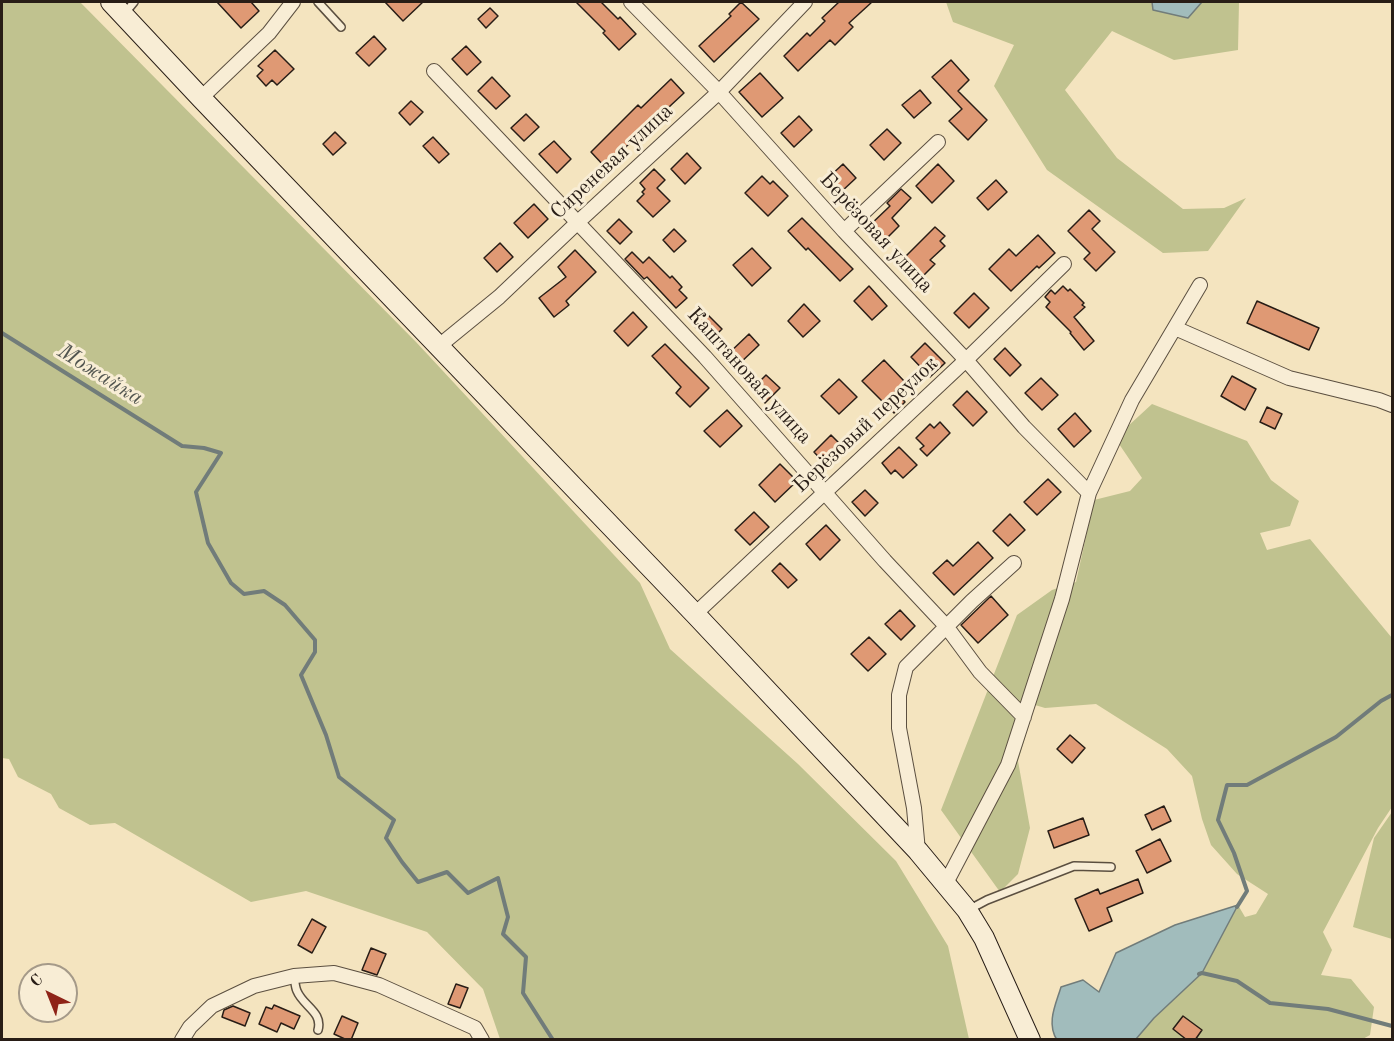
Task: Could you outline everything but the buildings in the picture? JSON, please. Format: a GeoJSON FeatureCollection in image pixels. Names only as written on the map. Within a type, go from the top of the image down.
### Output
{"type":"FeatureCollection","features":[{"type":"Feature","properties":{"kind":"main road"},"geometry":{"type":"LineString","coordinates":[[123,6],[201,98],[695,614],[918,851],[967,910],[984,938],[1030,1040]]}},
{"type":"Feature","properties":{"kind":"street"},"geometry":{"type":"LineString","coordinates":[[201,98],[269,33],[293,2]]}},
{"type":"Feature","properties":{"kind":"street","name":"Берёзовая улица"},"geometry":{"type":"LineString","coordinates":[[631,2],[719,92],[844,231],[966,360],[1024,427],[1089,493]]}},
{"type":"Feature","properties":{"kind":"street","name":"Сиреневая улица"},"geometry":{"type":"LineString","coordinates":[[439,346],[499,297],[719,92],[805,2]]}},
{"type":"Feature","properties":{"kind":"street","name":"Каштановая улица"},"geometry":{"type":"LineString","coordinates":[[434,71],[705,357],[885,561],[946,626],[980,672],[1024,717]]}},
{"type":"Feature","properties":{"kind":"street"},"geometry":{"type":"LineString","coordinates":[[844,231],[938,142]]}},
{"type":"Feature","properties":{"kind":"street","name":"Берёзовый переулок"},"geometry":{"type":"LineString","coordinates":[[695,614],[966,360],[1064,264]]}},
{"type":"Feature","properties":{"kind":"street"},"geometry":{"type":"LineString","coordinates":[[946,884],[1008,765],[1062,599],[1089,493],[1132,400],[1200,285]]}},
{"type":"Feature","properties":{"kind":"street"},"geometry":{"type":"LineString","coordinates":[[1175,328],[1289,378],[1392,405]]}},
{"type":"Feature","properties":{"kind":"street"},"geometry":{"type":"LineString","coordinates":[[918,851],[914,808],[899,728],[899,695],[906,667],[1014,563]]}},
{"type":"Feature","properties":{"kind":"street"},"geometry":{"type":"LineString","coordinates":[[182,1040],[190,1027],[212,1006],[254,986],[294,976],[334,972],[379,985],[475,1028],[482,1040]]}},
{"type":"Feature","properties":{"kind":"lane"},"geometry":{"type":"LineString","coordinates":[[318,2],[341,27]]}},
{"type":"Feature","properties":{"kind":"lane"},"geometry":{"type":"LineString","coordinates":[[967,910],[1074,866],[1111,867]]}},
{"type":"Feature","properties":{"kind":"lane"},"geometry":{"type":"LineString","coordinates":[[294,976],[298,992],[318,1016],[318,1030]]}},
{"type":"Feature","properties":{"kind":"green space"},"geometry":{"type":"Polygon","coordinates":[[[2,2],[80,2],[416,342],[640,583],[670,649],[798,764],[896,861],[948,946],[969,1039],[500,1039],[483,989],[427,932],[306,891],[251,902],[115,823],[90,825],[59,808],[51,794],[18,777],[9,759],[2,758],[2,2]]]}},
{"type":"Feature","properties":{"kind":"green space"},"geometry":{"type":"Polygon","coordinates":[[[946,2],[1239,2],[1238,50],[1174,60],[1112,31],[1065,90],[1117,158],[1183,209],[1224,208],[1246,198],[1208,251],[1163,253],[1047,170],[994,86],[1014,45],[953,22],[946,2]]]}},
{"type":"Feature","properties":{"kind":"green space"},"geometry":{"type":"Polygon","coordinates":[[[1152,404],[1247,441],[1271,480],[1299,501],[1290,526],[1260,533],[1267,550],[1310,539],[1392,638],[1392,807],[1378,828],[1323,932],[1332,950],[1321,975],[1351,979],[1374,1007],[1370,1035],[1361,1040],[1136,1039],[1154,1018],[1202,973],[1238,905],[1245,917],[1256,914],[1268,894],[1237,874],[1211,845],[1192,776],[1167,749],[1096,704],[1045,708],[1035,705],[1018,761],[1030,828],[1018,874],[1000,892],[941,810],[1017,615],[1052,590],[1076,582],[1094,500],[1130,491],[1142,478],[1115,438],[1152,404]]]}},
{"type":"Feature","properties":{"kind":"green space"},"geometry":{"type":"Polygon","coordinates":[[[1392,812],[1392,939],[1353,927],[1374,838],[1392,812]]]}},
{"type":"Feature","properties":{"kind":"water"},"geometry":{"type":"Polygon","coordinates":[[[1152,2],[1202,2],[1188,18],[1153,10],[1152,2]]]}},
{"type":"Feature","properties":{"kind":"water"},"geometry":{"type":"Polygon","coordinates":[[[1238,905],[1202,973],[1154,1018],[1136,1039],[1057,1040],[1052,1020],[1061,987],[1083,980],[1099,992],[1116,953],[1175,925],[1238,905]]]}},
{"type":"Feature","properties":{"kind":"waterway","name":"Можайка"},"geometry":{"type":"LineString","coordinates":[[2,333],[182,446],[204,448],[221,453],[196,492],[208,543],[231,583],[244,594],[264,591],[285,605],[315,640],[315,652],[301,675],[326,735],[339,777],[394,820],[386,838],[418,882],[447,872],[468,893],[498,878],[508,917],[503,934],[526,957],[523,993],[553,1040]]}},
{"type":"Feature","properties":{"kind":"waterway"},"geometry":{"type":"LineString","coordinates":[[1237,907],[1247,891],[1234,853],[1218,820],[1227,785],[1247,785],[1336,737],[1381,701],[1392,695]]}},
{"type":"Feature","properties":{"kind":"waterway"},"geometry":{"type":"LineString","coordinates":[[1199,974],[1237,981],[1270,1003],[1328,1009],[1392,1026]]}}]}
